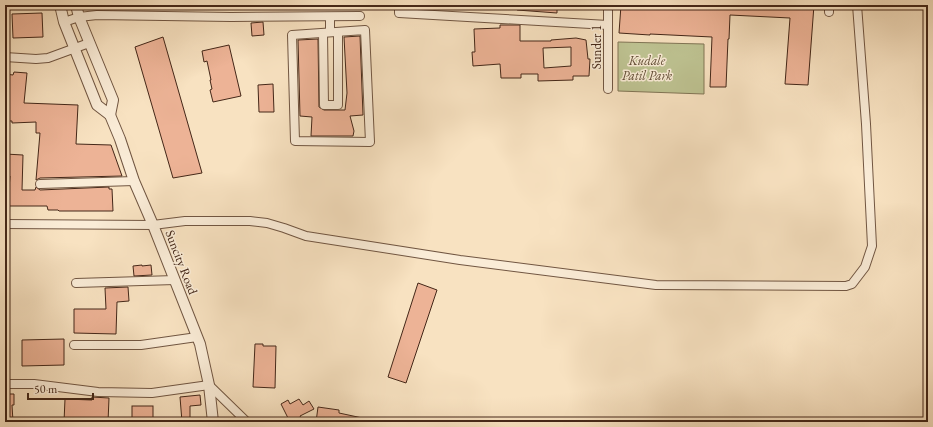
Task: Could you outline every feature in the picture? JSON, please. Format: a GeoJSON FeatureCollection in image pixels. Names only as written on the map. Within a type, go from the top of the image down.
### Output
{"type":"FeatureCollection","features":[{"type":"Feature","properties":{"kind":"street","name":"Suncity Road"},"geometry":{"type":"LineString","coordinates":[[60,5],[64,22],[97,105],[110,116],[120,139],[134,181],[198,337],[209,385],[214,422]]}},
{"type":"Feature","properties":{"kind":"street","name":"Suncity Road"},"geometry":{"type":"LineString","coordinates":[[76,5],[79,18],[113,100],[110,116]]}},
{"type":"Feature","properties":{"kind":"street"},"geometry":{"type":"LineString","coordinates":[[399,5],[399,13],[608,25]]}},
{"type":"Feature","properties":{"kind":"street","name":"Sunder 1"},"geometry":{"type":"LineString","coordinates":[[608,5],[608,89]]}},
{"type":"Feature","properties":{"kind":"street"},"geometry":{"type":"LineString","coordinates":[[5,224],[153,225],[185,221],[250,221],[279,226],[306,236],[460,260],[656,285],[846,286],[852,284],[862,272],[872,246],[866,124],[856,5]]}},
{"type":"Feature","properties":{"kind":"street"},"geometry":{"type":"LineString","coordinates":[[64,22],[97,15],[231,17],[360,16]]}},
{"type":"Feature","properties":{"kind":"street"},"geometry":{"type":"LineString","coordinates":[[330,16],[324,105],[338,105],[330,32]]}},
{"type":"Feature","properties":{"kind":"street"},"geometry":{"type":"LineString","coordinates":[[365,30],[370,142],[295,141],[292,35],[330,32],[365,30]]}},
{"type":"Feature","properties":{"kind":"street"},"geometry":{"type":"LineString","coordinates":[[5,57],[36,60],[48,58],[89,43]]}},
{"type":"Feature","properties":{"kind":"street"},"geometry":{"type":"LineString","coordinates":[[40,184],[134,181]]}},
{"type":"Feature","properties":{"kind":"street"},"geometry":{"type":"LineString","coordinates":[[76,283],[175,280]]}},
{"type":"Feature","properties":{"kind":"street"},"geometry":{"type":"LineString","coordinates":[[74,345],[141,344],[198,337]]}},
{"type":"Feature","properties":{"kind":"street"},"geometry":{"type":"LineString","coordinates":[[5,384],[34,384],[98,392],[152,393],[209,385],[247,422]]}},
{"type":"Feature","properties":{"kind":"green space","name":"Kudale Patil Park"},"geometry":{"type":"Polygon","coordinates":[[[618,42],[704,44],[704,94],[618,91],[618,42]]]}},
{"type":"Feature","properties":{"kind":"building"},"geometry":{"type":"Polygon","coordinates":[[[517,5],[557,5],[557,13],[517,10],[517,5]]]}},
{"type":"Feature","properties":{"kind":"building"},"geometry":{"type":"Polygon","coordinates":[[[621,5],[814,5],[808,85],[785,84],[790,18],[730,15],[726,87],[710,87],[712,37],[619,33],[621,5]]]}},
{"type":"Feature","properties":{"kind":"building"},"geometry":{"type":"Polygon","coordinates":[[[42,13],[43,37],[13,38],[12,14],[42,13]]]}},
{"type":"Feature","properties":{"kind":"building"},"geometry":{"type":"Polygon","coordinates":[[[263,22],[264,35],[252,36],[251,23],[263,22]]]}},
{"type":"Feature","properties":{"kind":"building"},"geometry":{"type":"Polygon","coordinates":[[[500,25],[520,25],[520,41],[551,41],[576,38],[586,40],[588,59],[590,59],[589,76],[573,76],[573,80],[538,81],[538,74],[521,74],[521,78],[501,78],[500,64],[473,66],[472,52],[475,52],[474,29],[500,28],[500,25]],[[571,47],[543,48],[544,68],[571,66],[571,47]]]}},
{"type":"Feature","properties":{"kind":"building"},"geometry":{"type":"Polygon","coordinates":[[[360,36],[363,115],[350,116],[354,131],[353,136],[311,136],[312,117],[300,116],[298,40],[318,39],[319,107],[324,110],[345,110],[347,93],[344,37],[360,36]]]}},
{"type":"Feature","properties":{"kind":"building"},"geometry":{"type":"Polygon","coordinates":[[[163,37],[202,173],[173,178],[135,47],[163,37]]]}},
{"type":"Feature","properties":{"kind":"building"},"geometry":{"type":"Polygon","coordinates":[[[229,45],[241,96],[213,102],[210,90],[212,89],[207,61],[204,62],[202,51],[229,45]]]}},
{"type":"Feature","properties":{"kind":"building"},"geometry":{"type":"Polygon","coordinates":[[[14,72],[27,73],[24,103],[78,105],[76,144],[111,145],[122,176],[40,178],[36,180],[40,133],[36,133],[36,122],[12,123],[12,121],[5,121],[5,74],[13,75],[14,72]]]}},
{"type":"Feature","properties":{"kind":"building"},"geometry":{"type":"Polygon","coordinates":[[[273,84],[274,112],[259,112],[258,85],[273,84]]]}},
{"type":"Feature","properties":{"kind":"building"},"geometry":{"type":"Polygon","coordinates":[[[5,154],[23,155],[22,190],[35,190],[36,187],[40,190],[109,187],[109,189],[112,189],[113,211],[59,211],[48,210],[47,206],[5,206],[5,189],[9,189],[10,176],[5,176],[5,154]]]}},
{"type":"Feature","properties":{"kind":"building"},"geometry":{"type":"Polygon","coordinates":[[[151,265],[152,275],[134,276],[133,266],[151,265]]]}},
{"type":"Feature","properties":{"kind":"building"},"geometry":{"type":"Polygon","coordinates":[[[418,283],[437,290],[406,383],[388,377],[418,283]]]}},
{"type":"Feature","properties":{"kind":"building"},"geometry":{"type":"Polygon","coordinates":[[[128,287],[129,301],[117,302],[116,334],[74,333],[74,309],[106,309],[105,288],[128,287]]]}},
{"type":"Feature","properties":{"kind":"building"},"geometry":{"type":"Polygon","coordinates":[[[64,339],[64,365],[22,366],[22,340],[64,339]]]}},
{"type":"Feature","properties":{"kind":"building"},"geometry":{"type":"Polygon","coordinates":[[[255,344],[263,344],[263,346],[276,346],[275,388],[253,387],[255,344]]]}},
{"type":"Feature","properties":{"kind":"building"},"geometry":{"type":"Polygon","coordinates":[[[5,394],[14,394],[14,405],[12,405],[13,422],[5,422],[5,394]]]}},
{"type":"Feature","properties":{"kind":"building"},"geometry":{"type":"Polygon","coordinates":[[[200,395],[201,405],[190,406],[190,422],[182,422],[180,397],[200,395]]]}},
{"type":"Feature","properties":{"kind":"building"},"geometry":{"type":"Polygon","coordinates":[[[92,397],[109,398],[108,422],[64,422],[65,399],[92,400],[92,397]]]}},
{"type":"Feature","properties":{"kind":"building"},"geometry":{"type":"Polygon","coordinates":[[[299,399],[303,405],[309,401],[314,409],[300,416],[303,422],[290,422],[281,404],[288,400],[290,404],[299,399]]]}},
{"type":"Feature","properties":{"kind":"building"},"geometry":{"type":"Polygon","coordinates":[[[132,406],[153,406],[153,422],[132,422],[132,406]]]}},
{"type":"Feature","properties":{"kind":"building"},"geometry":{"type":"Polygon","coordinates":[[[318,407],[339,410],[339,413],[367,419],[367,422],[316,422],[318,407]]]}}]}
